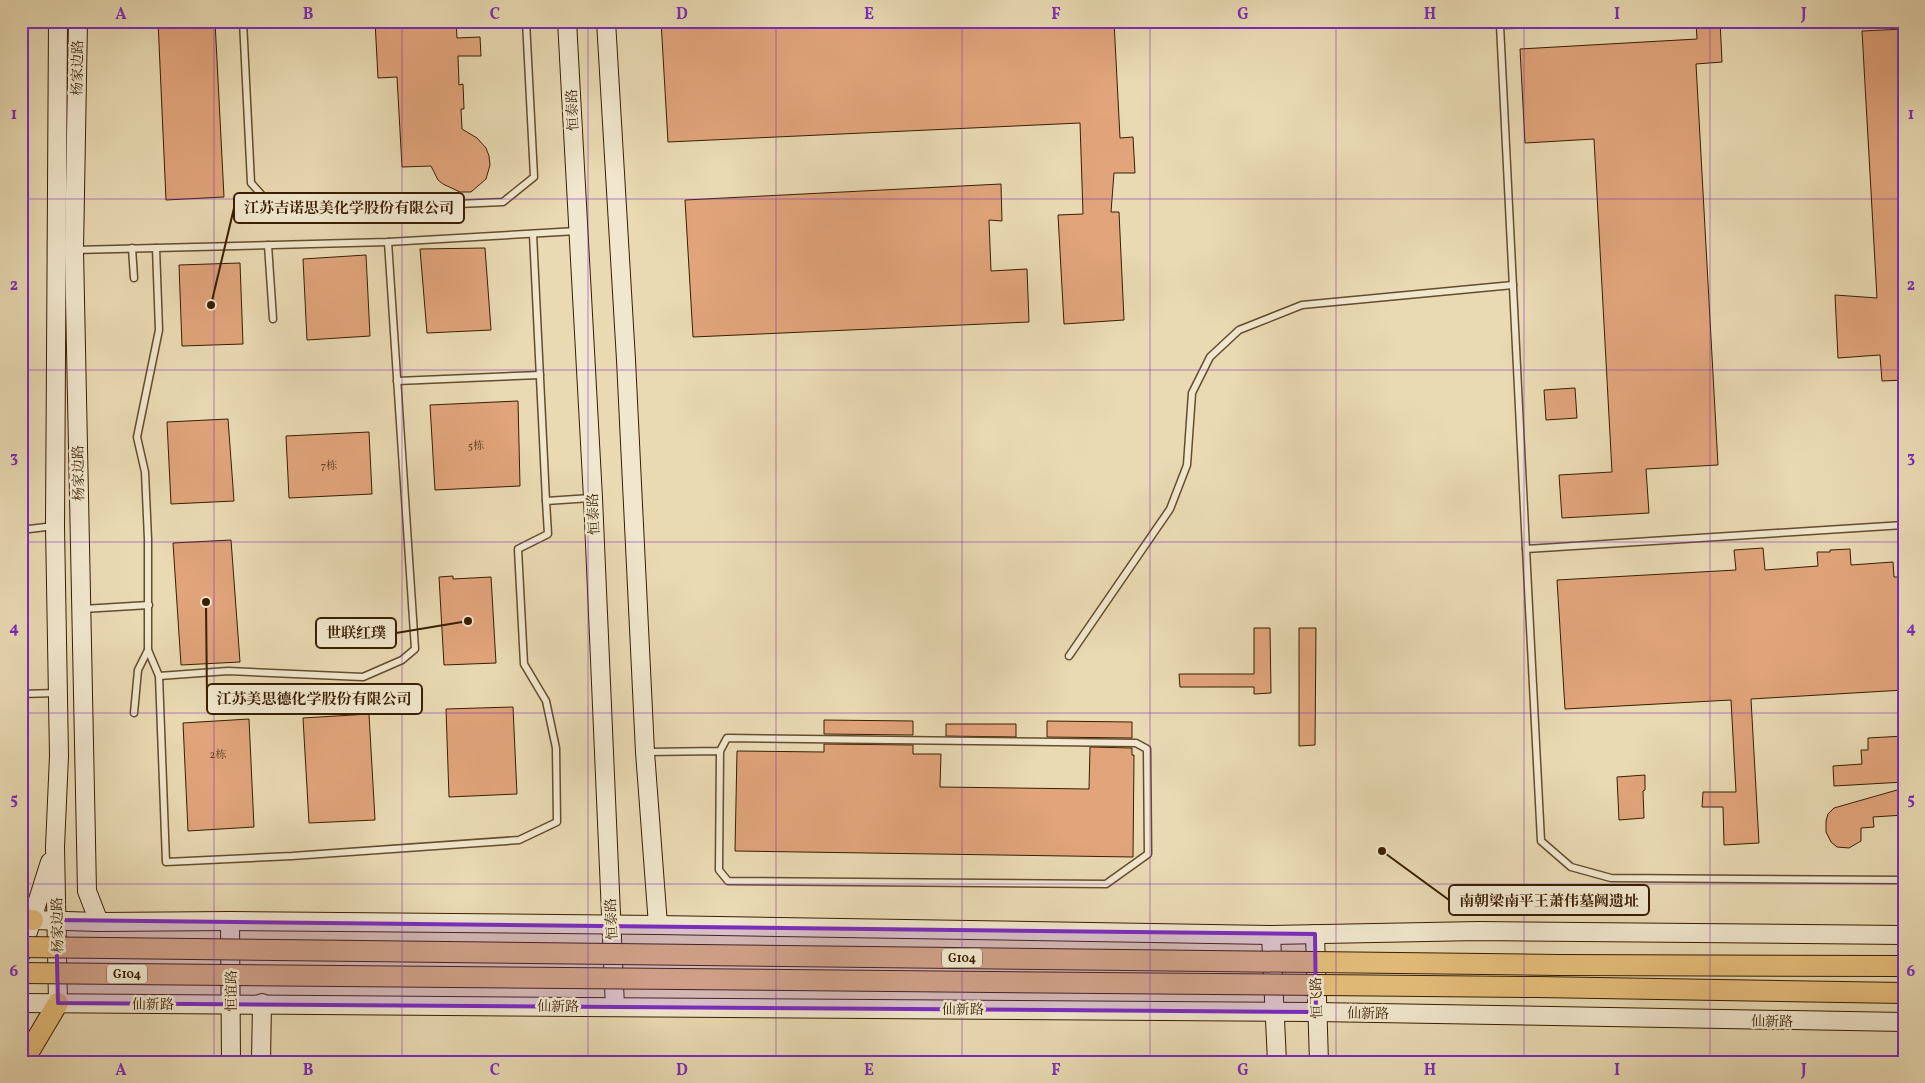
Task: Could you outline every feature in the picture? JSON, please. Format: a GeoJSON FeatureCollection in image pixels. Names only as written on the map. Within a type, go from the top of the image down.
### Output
{"type":"FeatureCollection","features":[{"type":"Feature","properties":{"kind":"main road","name":"杨家边路"},"geometry":{"type":"LineString","coordinates":[[58,21],[55,526],[59,756],[55,847],[58,1003]]}},
{"type":"Feature","properties":{"kind":"main road","name":"杨家边路"},"geometry":{"type":"LineString","coordinates":[[78,21],[74,250],[87,891],[99,922]]}},
{"type":"Feature","properties":{"kind":"main road","name":"恒泰路"},"geometry":{"type":"LineString","coordinates":[[567,21],[592,498],[615,1007]]}},
{"type":"Feature","properties":{"kind":"main road"},"geometry":{"type":"LineString","coordinates":[[606,21],[626,360],[644,752],[658,925]]}},
{"type":"Feature","properties":{"kind":"main road","name":"杨家边路"},"geometry":{"type":"LineString","coordinates":[[21,954],[27,920],[55,847]]}},
{"type":"Feature","properties":{"kind":"main road"},"geometry":{"type":"LineString","coordinates":[[27,920],[658,925],[1271,935],[1479,931],[1904,935]]}},
{"type":"Feature","properties":{"kind":"main road","name":"恒谊路"},"geometry":{"type":"LineString","coordinates":[[230,921],[231,1062]]}},
{"type":"Feature","properties":{"kind":"main road"},"geometry":{"type":"LineString","coordinates":[[1564,932],[1642,923],[1904,927]]}},
{"type":"Feature","properties":{"kind":"main road","name":"恒飞路"},"geometry":{"type":"LineString","coordinates":[[1315,934],[1318,1062]]}},
{"type":"Feature","properties":{"kind":"main road"},"geometry":{"type":"LineString","coordinates":[[1271,935],[1277,1062]]}},
{"type":"Feature","properties":{"kind":"main road","name":"G104"},"geometry":{"type":"LineString","coordinates":[[21,947],[1539,965],[1904,966]]}},
{"type":"Feature","properties":{"kind":"main road","name":"仙新路"},"geometry":{"type":"LineString","coordinates":[[21,973],[1537,987],[1904,993]]}},
{"type":"Feature","properties":{"kind":"main road","name":"仙新路"},"geometry":{"type":"LineString","coordinates":[[21,1003],[262,1003],[1316,1012],[1904,1022]]}},
{"type":"Feature","properties":{"kind":"main road"},"geometry":{"type":"LineString","coordinates":[[22,1062],[58,1003]]}},
{"type":"Feature","properties":{"kind":"main road"},"geometry":{"type":"LineString","coordinates":[[261,1062],[262,1003]]}},
{"type":"Feature","properties":{"kind":"lane"},"geometry":{"type":"LineString","coordinates":[[243,21],[251,183],[278,212],[503,202],[534,176],[526,21]]}},
{"type":"Feature","properties":{"kind":"lane"},"geometry":{"type":"LineString","coordinates":[[1640,21],[1500,25],[1541,841],[1571,867],[1611,878],[1904,880]]}},
{"type":"Feature","properties":{"kind":"lane"},"geometry":{"type":"LineString","coordinates":[[74,250],[388,242],[578,231]]}},
{"type":"Feature","properties":{"kind":"lane"},"geometry":{"type":"LineString","coordinates":[[156,248],[159,330],[137,437],[144,472],[149,605],[148,650],[159,676],[166,862],[292,856],[519,840],[557,822],[556,748],[546,701],[524,664],[518,549],[548,534],[533,234]]}},
{"type":"Feature","properties":{"kind":"lane"},"geometry":{"type":"LineString","coordinates":[[159,676],[228,672],[363,677],[402,660],[415,649],[388,242]]}},
{"type":"Feature","properties":{"kind":"lane"},"geometry":{"type":"LineString","coordinates":[[268,245],[273,319]]}},
{"type":"Feature","properties":{"kind":"lane"},"geometry":{"type":"LineString","coordinates":[[132,248],[134,278]]}},
{"type":"Feature","properties":{"kind":"lane"},"geometry":{"type":"LineString","coordinates":[[1069,656],[1170,509],[1187,465],[1192,393],[1210,357],[1239,330],[1302,305],[1513,285]]}},
{"type":"Feature","properties":{"kind":"lane"},"geometry":{"type":"LineString","coordinates":[[397,381],[540,375]]}},
{"type":"Feature","properties":{"kind":"lane"},"geometry":{"type":"LineString","coordinates":[[546,501],[592,498]]}},
{"type":"Feature","properties":{"kind":"lane"},"geometry":{"type":"LineString","coordinates":[[1526,549],[1904,525]]}},
{"type":"Feature","properties":{"kind":"lane"},"geometry":{"type":"LineString","coordinates":[[21,530],[55,526]]}},
{"type":"Feature","properties":{"kind":"lane"},"geometry":{"type":"LineString","coordinates":[[82,609],[149,605]]}},
{"type":"Feature","properties":{"kind":"lane"},"geometry":{"type":"LineString","coordinates":[[134,713],[138,670],[148,650]]}},
{"type":"Feature","properties":{"kind":"lane"},"geometry":{"type":"LineString","coordinates":[[21,694],[58,693]]}},
{"type":"Feature","properties":{"kind":"lane"},"geometry":{"type":"LineString","coordinates":[[728,738],[1136,743],[1147,749],[1148,854],[1106,884],[728,882],[719,870],[720,751],[728,738]]}},
{"type":"Feature","properties":{"kind":"lane"},"geometry":{"type":"LineString","coordinates":[[644,752],[720,751]]}},
{"type":"Feature","properties":{"kind":"highlighted area"},"geometry":{"type":"Polygon","coordinates":[[[56,920],[1315,934],[1316,1012],[58,1003],[56,920]]]}},
{"type":"Feature","properties":{"kind":"building"},"geometry":{"type":"Polygon","coordinates":[[[158,21],[215,21],[224,197],[166,200],[158,21]]]}},
{"type":"Feature","properties":{"kind":"building"},"geometry":{"type":"Polygon","coordinates":[[[375,21],[456,21],[457,38],[480,37],[481,56],[458,56],[459,85],[463,84],[464,109],[461,109],[462,129],[477,138],[486,148],[490,165],[486,179],[471,192],[460,192],[443,184],[438,180],[431,166],[402,167],[397,77],[378,78],[375,21]]]}},
{"type":"Feature","properties":{"kind":"building"},"geometry":{"type":"Polygon","coordinates":[[[661,21],[1114,21],[1120,138],[1133,137],[1135,173],[1114,173],[1111,212],[1119,212],[1124,320],[1064,324],[1058,215],[1083,214],[1080,123],[668,142],[661,21]]]}},
{"type":"Feature","properties":{"kind":"building"},"geometry":{"type":"Polygon","coordinates":[[[1696,21],[1720,21],[1722,62],[1696,64],[1718,465],[1646,469],[1649,513],[1562,518],[1559,475],[1612,472],[1594,139],[1525,143],[1520,49],[1697,39],[1696,21]]]}},
{"type":"Feature","properties":{"kind":"building"},"geometry":{"type":"Polygon","coordinates":[[[1904,29],[1904,380],[1882,381],[1880,355],[1838,358],[1835,295],[1877,298],[1862,31],[1904,29]]]}},
{"type":"Feature","properties":{"kind":"building"},"geometry":{"type":"Polygon","coordinates":[[[1001,184],[1002,221],[989,220],[991,271],[1027,269],[1029,322],[693,337],[685,200],[1001,184]]]}},
{"type":"Feature","properties":{"kind":"building"},"geometry":{"type":"Polygon","coordinates":[[[485,248],[491,330],[427,333],[420,249],[485,248]]]}},
{"type":"Feature","properties":{"kind":"building"},"geometry":{"type":"Polygon","coordinates":[[[366,255],[370,336],[307,340],[303,259],[366,255]]]}},
{"type":"Feature","properties":{"kind":"building"},"geometry":{"type":"Polygon","coordinates":[[[240,263],[243,344],[182,346],[179,265],[240,263]]]}},
{"type":"Feature","properties":{"kind":"building"},"geometry":{"type":"Polygon","coordinates":[[[1575,388],[1577,418],[1546,420],[1544,390],[1575,388]]]}},
{"type":"Feature","properties":{"kind":"building"},"geometry":{"type":"Polygon","coordinates":[[[518,401],[520,486],[435,490],[430,405],[518,401]]]}},
{"type":"Feature","properties":{"kind":"building"},"geometry":{"type":"Polygon","coordinates":[[[228,419],[234,501],[171,504],[167,422],[228,419]]]}},
{"type":"Feature","properties":{"kind":"building"},"geometry":{"type":"Polygon","coordinates":[[[369,432],[372,494],[289,498],[286,436],[369,432]]]}},
{"type":"Feature","properties":{"kind":"building"},"geometry":{"type":"Polygon","coordinates":[[[231,540],[240,662],[181,665],[173,543],[231,540]]]}},
{"type":"Feature","properties":{"kind":"building"},"geometry":{"type":"Polygon","coordinates":[[[1763,548],[1765,570],[1818,566],[1817,552],[1830,552],[1830,550],[1850,549],[1851,565],[1893,562],[1894,577],[1900,577],[1904,640],[1904,690],[1751,699],[1759,843],[1724,845],[1723,807],[1702,807],[1703,792],[1736,792],[1731,700],[1565,709],[1557,580],[1736,570],[1734,550],[1763,548]]]}},
{"type":"Feature","properties":{"kind":"building"},"geometry":{"type":"Polygon","coordinates":[[[453,576],[453,579],[491,577],[496,663],[444,665],[439,577],[453,576]]]}},
{"type":"Feature","properties":{"kind":"building"},"geometry":{"type":"Polygon","coordinates":[[[1254,628],[1270,628],[1271,693],[1254,694],[1254,687],[1180,687],[1179,674],[1254,674],[1254,628]]]}},
{"type":"Feature","properties":{"kind":"building"},"geometry":{"type":"Polygon","coordinates":[[[1299,628],[1316,628],[1315,745],[1299,746],[1299,628]]]}},
{"type":"Feature","properties":{"kind":"building"},"geometry":{"type":"Polygon","coordinates":[[[513,707],[517,794],[449,797],[446,709],[513,707]]]}},
{"type":"Feature","properties":{"kind":"building"},"geometry":{"type":"Polygon","coordinates":[[[369,714],[375,820],[309,823],[303,718],[369,714]]]}},
{"type":"Feature","properties":{"kind":"building"},"geometry":{"type":"Polygon","coordinates":[[[249,719],[254,827],[188,831],[183,723],[249,719]]]}},
{"type":"Feature","properties":{"kind":"building"},"geometry":{"type":"Polygon","coordinates":[[[824,720],[913,721],[913,735],[824,734],[824,720]]]}},
{"type":"Feature","properties":{"kind":"building"},"geometry":{"type":"Polygon","coordinates":[[[1047,721],[1132,722],[1132,738],[1047,737],[1047,721]]]}},
{"type":"Feature","properties":{"kind":"building"},"geometry":{"type":"Polygon","coordinates":[[[946,724],[1016,724],[1016,737],[946,736],[946,724]]]}},
{"type":"Feature","properties":{"kind":"building"},"geometry":{"type":"Polygon","coordinates":[[[1904,736],[1904,782],[1834,786],[1833,766],[1862,764],[1861,750],[1868,750],[1868,738],[1904,736]]]}},
{"type":"Feature","properties":{"kind":"building"},"geometry":{"type":"Polygon","coordinates":[[[824,744],[913,745],[913,754],[941,754],[940,787],[1089,789],[1090,747],[1132,748],[1132,755],[1134,755],[1133,857],[735,851],[737,751],[824,752],[824,744]]]}},
{"type":"Feature","properties":{"kind":"building"},"geometry":{"type":"Polygon","coordinates":[[[1645,775],[1645,790],[1643,791],[1644,818],[1619,820],[1617,777],[1645,775]]]}},
{"type":"Feature","properties":{"kind":"building"},"geometry":{"type":"Polygon","coordinates":[[[1904,788],[1904,815],[1873,817],[1874,827],[1861,828],[1861,841],[1849,848],[1837,847],[1831,842],[1826,832],[1826,821],[1828,814],[1834,808],[1904,788]]]}},
{"type":"Feature","properties":{"kind":"place","name":"江苏吉诺思美化学股份有限公司"},"geometry":{"type":"Point","coordinates":[211,305]}},
{"type":"Feature","properties":{"kind":"place","name":"江苏美思德化学股份有限公司"},"geometry":{"type":"Point","coordinates":[206,602]}},
{"type":"Feature","properties":{"kind":"place","name":"世联红璞"},"geometry":{"type":"Point","coordinates":[468,621]}},
{"type":"Feature","properties":{"kind":"place","name":"南朝梁南平王萧伟墓阙遗址"},"geometry":{"type":"Point","coordinates":[1382,851]}}]}
